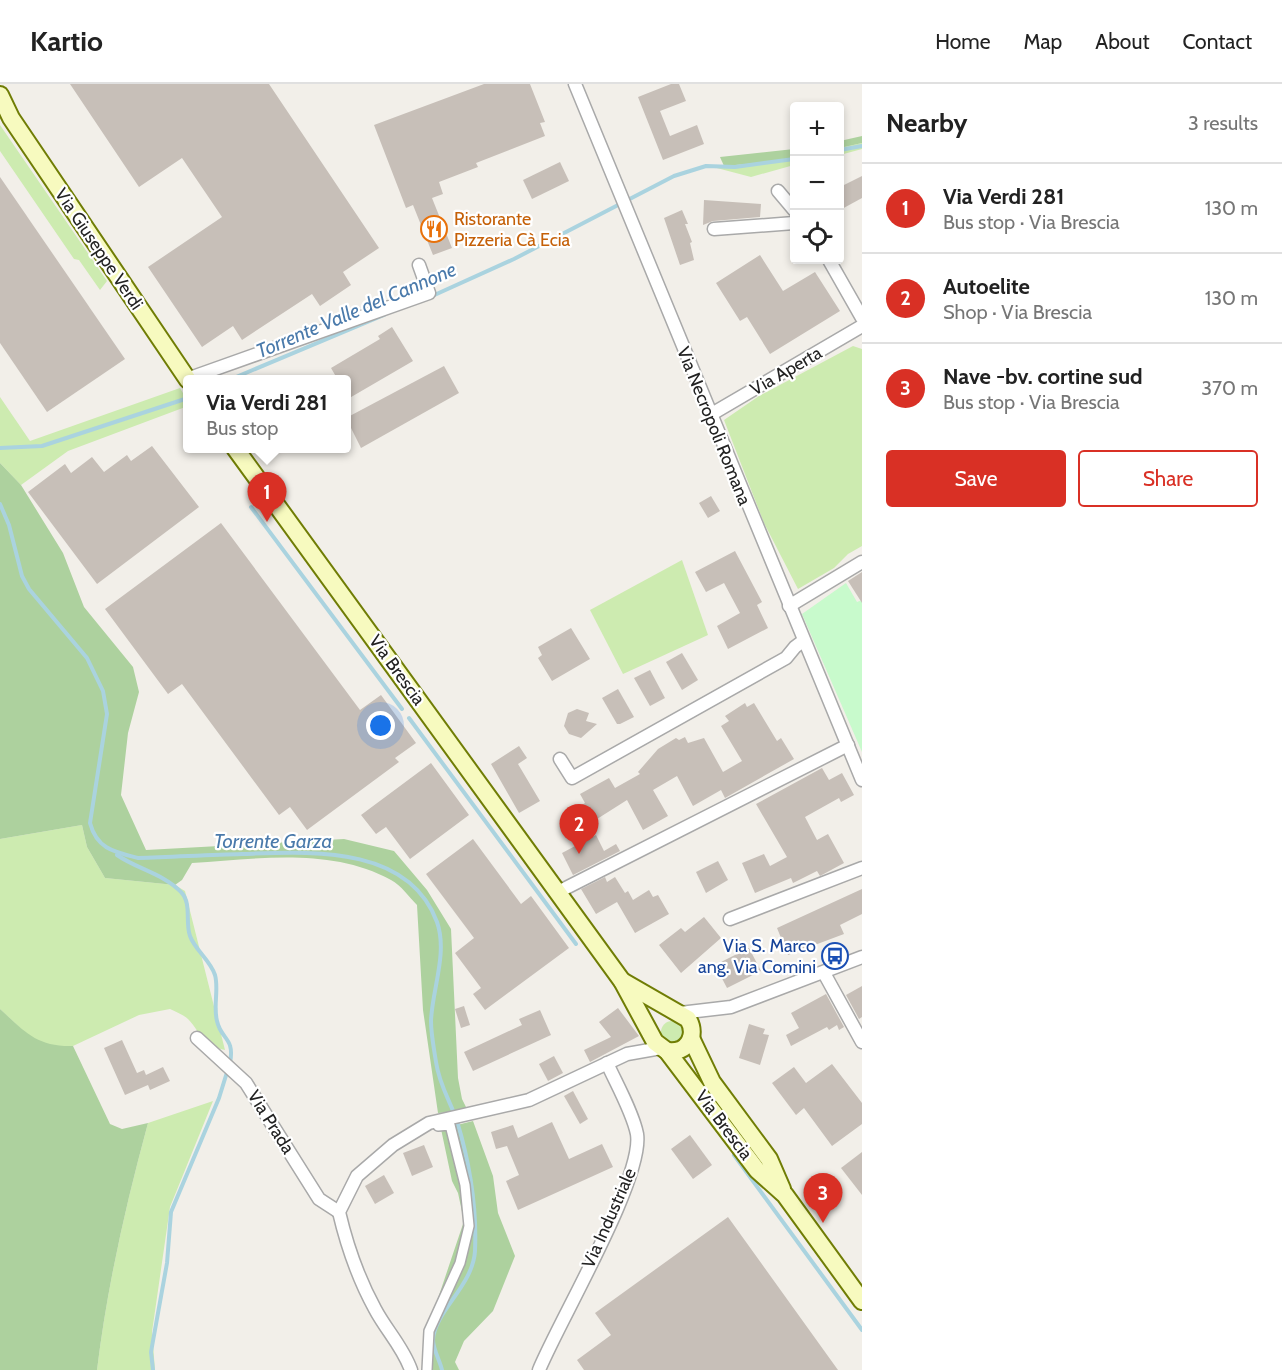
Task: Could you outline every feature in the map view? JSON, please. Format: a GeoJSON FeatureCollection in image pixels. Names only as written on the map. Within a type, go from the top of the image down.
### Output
{"type":"FeatureCollection","features":[{"type":"Feature","properties":{"kind":"main road","name":"Via Giuseppe Verdi"},"geometry":{"type":"LineString","coordinates":[[0,94],[5,113],[184,375]]}},
{"type":"Feature","properties":{"kind":"main road","name":"Via Brescia"},"geometry":{"type":"LineString","coordinates":[[239,453],[622,981],[658,1042],[757,1170],[785,1195]]}},
{"type":"Feature","properties":{"kind":"main road","name":"Via Brescia"},"geometry":{"type":"LineString","coordinates":[[622,981],[677,1012],[691,1023],[692,1036],[712,1082],[769,1159],[785,1195],[862,1301]]}},
{"type":"Feature","properties":{"kind":"main road"},"geometry":{"type":"LineString","coordinates":[[677,1012],[660,1015],[654,1023],[658,1042],[682,1049],[692,1036]]}},
{"type":"Feature","properties":{"kind":"street","name":"Via Necropoli Romana"},"geometry":{"type":"LineString","coordinates":[[575,84],[619,196],[862,780]]}},
{"type":"Feature","properties":{"kind":"street"},"geometry":{"type":"LineString","coordinates":[[778,191],[790,204]]}},
{"type":"Feature","properties":{"kind":"street"},"geometry":{"type":"LineString","coordinates":[[714,229],[790,223]]}},
{"type":"Feature","properties":{"kind":"street"},"geometry":{"type":"LineString","coordinates":[[830,264],[862,318]]}},
{"type":"Feature","properties":{"kind":"street","name":"Via Giuseppe Verdi"},"geometry":{"type":"LineString","coordinates":[[201,375],[429,293],[419,265]]}},
{"type":"Feature","properties":{"kind":"street","name":"Via Aperta"},"geometry":{"type":"LineString","coordinates":[[710,415],[862,326]]}},
{"type":"Feature","properties":{"kind":"street"},"geometry":{"type":"LineString","coordinates":[[789,606],[862,562]]}},
{"type":"Feature","properties":{"kind":"street"},"geometry":{"type":"LineString","coordinates":[[560,759],[572,778],[786,658],[803,641]]}},
{"type":"Feature","properties":{"kind":"street"},"geometry":{"type":"LineString","coordinates":[[786,658],[799,662],[810,657]]}},
{"type":"Feature","properties":{"kind":"street"},"geometry":{"type":"LineString","coordinates":[[558,892],[848,745]]}},
{"type":"Feature","properties":{"kind":"street"},"geometry":{"type":"LineString","coordinates":[[730,919],[862,868]]}},
{"type":"Feature","properties":{"kind":"street"},"geometry":{"type":"LineString","coordinates":[[677,1012],[731,1007],[862,957]]}},
{"type":"Feature","properties":{"kind":"street"},"geometry":{"type":"LineString","coordinates":[[824,973],[862,1042]]}},
{"type":"Feature","properties":{"kind":"street"},"geometry":{"type":"LineString","coordinates":[[692,1036],[705,1011]]}},
{"type":"Feature","properties":{"kind":"street","name":"Via Prada"},"geometry":{"type":"LineString","coordinates":[[197,1038],[246,1083],[320,1199],[339,1212]]}},
{"type":"Feature","properties":{"kind":"street"},"geometry":{"type":"LineString","coordinates":[[411,1370],[400,1347],[375,1311],[348,1251],[339,1212],[357,1176],[393,1145],[435,1120],[529,1100],[658,1042]]}},
{"type":"Feature","properties":{"kind":"street","name":"Via Industriale"},"geometry":{"type":"LineString","coordinates":[[539,1370],[624,1191],[636,1157],[637,1133],[607,1063]]}},
{"type":"Feature","properties":{"kind":"street"},"geometry":{"type":"LineString","coordinates":[[427,1370],[429,1332],[460,1263],[470,1226],[465,1185],[450,1125],[435,1126],[435,1120]]}},
{"type":"Feature","properties":{"kind":"green space"},"geometry":{"type":"Polygon","coordinates":[[[0,125],[107,281],[100,290],[79,260],[74,259],[0,151],[0,125]]]}},
{"type":"Feature","properties":{"kind":"green space"},"geometry":{"type":"Polygon","coordinates":[[[862,136],[862,143],[844,147],[844,140],[862,136]]]}},
{"type":"Feature","properties":{"kind":"green space"},"geometry":{"type":"Polygon","coordinates":[[[862,143],[862,149],[844,154],[844,147],[862,143]]]}},
{"type":"Feature","properties":{"kind":"green space"},"geometry":{"type":"Polygon","coordinates":[[[790,149],[790,160],[724,166],[720,157],[790,149]]]}},
{"type":"Feature","properties":{"kind":"green space"},"geometry":{"type":"Polygon","coordinates":[[[790,159],[790,166],[751,177],[713,167],[790,159]]]}},
{"type":"Feature","properties":{"kind":"green space"},"geometry":{"type":"Polygon","coordinates":[[[853,346],[862,349],[862,546],[848,554],[834,568],[798,589],[764,523],[724,420],[759,396],[853,346]]]}},
{"type":"Feature","properties":{"kind":"green space"},"geometry":{"type":"Polygon","coordinates":[[[180,388],[183,393],[183,408],[68,451],[21,485],[0,463],[0,397],[30,441],[180,388]]]}},
{"type":"Feature","properties":{"kind":"green space"},"geometry":{"type":"Polygon","coordinates":[[[0,463],[21,485],[63,553],[84,607],[133,667],[139,692],[128,733],[121,795],[146,850],[344,839],[394,851],[427,890],[451,929],[458,1078],[462,1099],[468,1111],[438,1113],[423,1010],[417,905],[395,882],[368,870],[344,863],[293,858],[192,863],[182,880],[175,885],[105,878],[87,847],[82,825],[0,839],[0,463]]]}},
{"type":"Feature","properties":{"kind":"green space"},"geometry":{"type":"Polygon","coordinates":[[[682,560],[708,635],[623,674],[590,610],[682,560]]]}},
{"type":"Feature","properties":{"kind":"green space"},"geometry":{"type":"Polygon","coordinates":[[[846,583],[857,602],[862,600],[862,752],[802,614],[846,583]]]}},
{"type":"Feature","properties":{"kind":"green space"},"geometry":{"type":"Polygon","coordinates":[[[82,825],[87,847],[105,878],[175,885],[185,891],[225,1050],[204,1041],[188,1019],[170,1009],[139,1015],[73,1046],[57,1047],[33,1040],[0,1009],[0,839],[82,825]]]}},
{"type":"Feature","properties":{"kind":"green space"},"geometry":{"type":"Polygon","coordinates":[[[0,1009],[25,1031],[41,1041],[61,1046],[73,1046],[110,1124],[122,1129],[148,1123],[118,1246],[97,1370],[0,1370],[0,1009]]]}},
{"type":"Feature","properties":{"kind":"green space"},"geometry":{"type":"Polygon","coordinates":[[[668,1021],[676,1021],[683,1028],[683,1036],[676,1043],[668,1043],[661,1036],[661,1028],[668,1021]]]}},
{"type":"Feature","properties":{"kind":"green space"},"geometry":{"type":"Polygon","coordinates":[[[213,1101],[170,1207],[152,1332],[155,1370],[97,1370],[118,1246],[148,1123],[213,1101]]]}},
{"type":"Feature","properties":{"kind":"green space"},"geometry":{"type":"Polygon","coordinates":[[[473,1121],[493,1176],[498,1213],[515,1256],[493,1311],[464,1341],[455,1362],[459,1370],[432,1370],[424,1340],[464,1221],[458,1193],[452,1181],[441,1129],[473,1121]]]}},
{"type":"Feature","properties":{"kind":"building"},"geometry":{"type":"Polygon","coordinates":[[[70,84],[269,84],[379,248],[343,272],[351,285],[320,306],[312,294],[242,340],[233,326],[202,347],[148,267],[222,217],[182,158],[139,187],[70,84]]]}},
{"type":"Feature","properties":{"kind":"building"},"geometry":{"type":"Polygon","coordinates":[[[484,84],[530,84],[545,122],[540,123],[545,136],[476,163],[478,167],[439,182],[443,194],[432,198],[452,248],[433,255],[413,205],[406,208],[374,125],[484,84]]]}},
{"type":"Feature","properties":{"kind":"building"},"geometry":{"type":"Polygon","coordinates":[[[671,84],[679,84],[686,101],[660,111],[670,136],[697,125],[704,144],[663,160],[638,97],[671,84]]]}},
{"type":"Feature","properties":{"kind":"building"},"geometry":{"type":"Polygon","coordinates":[[[560,162],[569,181],[532,199],[523,180],[560,162]]]}},
{"type":"Feature","properties":{"kind":"building"},"geometry":{"type":"Polygon","coordinates":[[[862,176],[862,198],[844,208],[844,185],[862,176]]]}},
{"type":"Feature","properties":{"kind":"building"},"geometry":{"type":"Polygon","coordinates":[[[0,177],[125,359],[47,412],[0,343],[0,177]]]}},
{"type":"Feature","properties":{"kind":"building"},"geometry":{"type":"Polygon","coordinates":[[[704,200],[761,204],[760,217],[713,221],[703,225],[704,200]]]}},
{"type":"Feature","properties":{"kind":"building"},"geometry":{"type":"Polygon","coordinates":[[[682,210],[688,224],[685,224],[692,242],[690,243],[694,260],[680,265],[664,218],[682,210]]]}},
{"type":"Feature","properties":{"kind":"building"},"geometry":{"type":"Polygon","coordinates":[[[760,255],[783,291],[815,272],[840,311],[770,354],[747,317],[740,321],[716,283],[760,255]]]}},
{"type":"Feature","properties":{"kind":"building"},"geometry":{"type":"Polygon","coordinates":[[[392,327],[413,361],[351,397],[351,375],[335,375],[331,368],[380,339],[378,336],[392,327]]]}},
{"type":"Feature","properties":{"kind":"building"},"geometry":{"type":"Polygon","coordinates":[[[444,366],[459,393],[361,448],[351,428],[351,415],[444,366]]]}},
{"type":"Feature","properties":{"kind":"building"},"geometry":{"type":"Polygon","coordinates":[[[152,446],[199,507],[97,584],[28,492],[65,464],[71,473],[92,457],[104,472],[127,455],[131,461],[152,446]]]}},
{"type":"Feature","properties":{"kind":"building"},"geometry":{"type":"Polygon","coordinates":[[[711,496],[720,511],[708,518],[699,503],[711,496]]]}},
{"type":"Feature","properties":{"kind":"building"},"geometry":{"type":"Polygon","coordinates":[[[221,523],[360,710],[381,695],[416,743],[395,758],[399,762],[307,830],[290,807],[279,815],[182,684],[168,694],[105,609],[221,523]]]}},
{"type":"Feature","properties":{"kind":"building"},"geometry":{"type":"Polygon","coordinates":[[[735,551],[762,602],[757,605],[768,628],[728,649],[717,626],[740,613],[724,583],[706,592],[695,572],[735,551]]]}},
{"type":"Feature","properties":{"kind":"building"},"geometry":{"type":"Polygon","coordinates":[[[862,572],[862,603],[848,581],[862,572]]]}},
{"type":"Feature","properties":{"kind":"building"},"geometry":{"type":"Polygon","coordinates":[[[571,628],[590,659],[552,681],[538,658],[542,655],[538,647],[571,628]]]}},
{"type":"Feature","properties":{"kind":"building"},"geometry":{"type":"Polygon","coordinates":[[[682,653],[698,680],[682,690],[666,662],[682,653]]]}},
{"type":"Feature","properties":{"kind":"building"},"geometry":{"type":"Polygon","coordinates":[[[650,670],[665,698],[650,706],[634,678],[650,670]]]}},
{"type":"Feature","properties":{"kind":"building"},"geometry":{"type":"Polygon","coordinates":[[[618,689],[634,717],[620,724],[617,724],[602,698],[618,689]]]}},
{"type":"Feature","properties":{"kind":"building"},"geometry":{"type":"Polygon","coordinates":[[[745,703],[747,707],[754,703],[777,741],[781,738],[794,759],[725,798],[721,790],[693,806],[677,776],[653,790],[668,816],[643,830],[627,800],[586,826],[576,809],[585,803],[580,794],[609,778],[615,788],[640,774],[638,772],[658,749],[676,738],[679,740],[685,737],[688,743],[704,738],[723,772],[742,761],[721,726],[729,721],[725,716],[745,703]]]}},
{"type":"Feature","properties":{"kind":"building"},"geometry":{"type":"Polygon","coordinates":[[[577,709],[589,713],[586,721],[597,724],[581,738],[569,734],[564,726],[568,713],[577,709]]]}},
{"type":"Feature","properties":{"kind":"building"},"geometry":{"type":"Polygon","coordinates":[[[519,746],[527,758],[518,764],[540,801],[519,813],[491,764],[519,746]]]}},
{"type":"Feature","properties":{"kind":"building"},"geometry":{"type":"Polygon","coordinates":[[[431,763],[469,815],[410,859],[386,827],[376,834],[361,815],[431,763]]]}},
{"type":"Feature","properties":{"kind":"building"},"geometry":{"type":"Polygon","coordinates":[[[822,768],[829,780],[842,773],[854,795],[841,802],[839,798],[805,817],[817,840],[828,834],[844,863],[820,876],[817,871],[793,883],[791,878],[755,893],[742,863],[764,854],[770,866],[787,857],[756,804],[822,768]]]}},
{"type":"Feature","properties":{"kind":"building"},"geometry":{"type":"Polygon","coordinates":[[[596,835],[604,851],[616,844],[620,851],[573,875],[562,853],[596,835]]]}},
{"type":"Feature","properties":{"kind":"building"},"geometry":{"type":"Polygon","coordinates":[[[473,839],[521,904],[531,896],[569,948],[485,1010],[473,994],[481,988],[455,953],[474,938],[426,874],[473,839]]]}},
{"type":"Feature","properties":{"kind":"building"},"geometry":{"type":"Polygon","coordinates":[[[718,861],[728,880],[706,893],[696,872],[718,861]]]}},
{"type":"Feature","properties":{"kind":"building"},"geometry":{"type":"Polygon","coordinates":[[[605,877],[607,882],[615,877],[625,893],[628,891],[633,900],[649,890],[653,897],[658,895],[669,914],[635,933],[617,902],[596,914],[581,889],[605,877]]]}},
{"type":"Feature","properties":{"kind":"building"},"geometry":{"type":"Polygon","coordinates":[[[862,889],[862,914],[840,925],[844,934],[788,955],[777,928],[862,889]]]}},
{"type":"Feature","properties":{"kind":"building"},"geometry":{"type":"Polygon","coordinates":[[[704,917],[721,938],[681,973],[659,945],[681,928],[685,932],[704,917]]]}},
{"type":"Feature","properties":{"kind":"building"},"geometry":{"type":"Polygon","coordinates":[[[749,948],[761,971],[727,988],[715,965],[749,948]]]}},
{"type":"Feature","properties":{"kind":"building"},"geometry":{"type":"Polygon","coordinates":[[[862,986],[862,1017],[859,1019],[846,995],[862,986]]]}},
{"type":"Feature","properties":{"kind":"building"},"geometry":{"type":"Polygon","coordinates":[[[826,994],[844,1027],[839,1030],[837,1025],[829,1030],[827,1027],[791,1046],[786,1035],[799,1028],[791,1013],[826,994]]]}},
{"type":"Feature","properties":{"kind":"building"},"geometry":{"type":"Polygon","coordinates":[[[464,1006],[470,1025],[461,1028],[455,1009],[464,1006]]]}},
{"type":"Feature","properties":{"kind":"building"},"geometry":{"type":"Polygon","coordinates":[[[618,1008],[639,1036],[590,1062],[584,1050],[611,1037],[599,1022],[618,1008]]]}},
{"type":"Feature","properties":{"kind":"building"},"geometry":{"type":"Polygon","coordinates":[[[540,1010],[551,1035],[473,1071],[464,1052],[522,1025],[519,1019],[540,1010]]]}},
{"type":"Feature","properties":{"kind":"building"},"geometry":{"type":"Polygon","coordinates":[[[749,1024],[765,1029],[763,1034],[769,1035],[760,1065],[739,1058],[749,1024]]]}},
{"type":"Feature","properties":{"kind":"building"},"geometry":{"type":"Polygon","coordinates":[[[122,1040],[137,1073],[144,1070],[146,1075],[163,1067],[170,1081],[150,1090],[148,1085],[125,1095],[104,1048],[122,1040]]]}},
{"type":"Feature","properties":{"kind":"building"},"geometry":{"type":"Polygon","coordinates":[[[554,1056],[563,1073],[548,1081],[539,1064],[554,1056]]]}},
{"type":"Feature","properties":{"kind":"building"},"geometry":{"type":"Polygon","coordinates":[[[832,1064],[862,1103],[862,1124],[832,1146],[804,1108],[796,1115],[772,1083],[794,1067],[806,1083],[832,1064]]]}},
{"type":"Feature","properties":{"kind":"building"},"geometry":{"type":"Polygon","coordinates":[[[573,1091],[588,1119],[580,1124],[564,1096],[573,1091]]]}},
{"type":"Feature","properties":{"kind":"building"},"geometry":{"type":"Polygon","coordinates":[[[552,1122],[569,1159],[602,1144],[613,1167],[518,1210],[506,1181],[519,1175],[507,1146],[496,1149],[491,1132],[513,1125],[518,1138],[552,1122]]]}},
{"type":"Feature","properties":{"kind":"building"},"geometry":{"type":"Polygon","coordinates":[[[690,1135],[712,1165],[693,1179],[671,1149],[690,1135]]]}},
{"type":"Feature","properties":{"kind":"building"},"geometry":{"type":"Polygon","coordinates":[[[424,1145],[433,1167],[412,1176],[403,1153],[424,1145]]]}},
{"type":"Feature","properties":{"kind":"building"},"geometry":{"type":"Polygon","coordinates":[[[862,1152],[862,1195],[841,1168],[862,1152]]]}},
{"type":"Feature","properties":{"kind":"building"},"geometry":{"type":"Polygon","coordinates":[[[384,1175],[394,1193],[375,1204],[365,1186],[384,1175]]]}},
{"type":"Feature","properties":{"kind":"building"},"geometry":{"type":"Polygon","coordinates":[[[728,1217],[838,1370],[584,1370],[577,1360],[611,1335],[595,1313],[728,1217]]]}},
{"type":"Feature","properties":{"kind":"waterway","name":"Torrente Valle del Cannone"},"geometry":{"type":"LineString","coordinates":[[844,149],[862,146]]}},
{"type":"Feature","properties":{"kind":"waterway","name":"Torrente Valle del Cannone"},"geometry":{"type":"LineString","coordinates":[[430,297],[514,259],[674,176],[706,166],[735,167],[790,160]]}},
{"type":"Feature","properties":{"kind":"waterway","name":"Torrente Valle del Cannone"},"geometry":{"type":"LineString","coordinates":[[241,375],[384,315]]}},
{"type":"Feature","properties":{"kind":"waterway","name":"Torrente Valle del Cannone"},"geometry":{"type":"LineString","coordinates":[[0,448],[42,446],[183,400]]}},
{"type":"Feature","properties":{"kind":"waterway","name":"Torrente Garza"},"geometry":{"type":"LineString","coordinates":[[0,504],[9,525],[22,576],[29,589],[87,658],[103,691],[107,714],[90,823],[93,832],[102,844],[114,851],[138,858],[297,853],[354,858],[380,866],[404,878],[423,897],[437,922],[441,946],[432,1009],[432,1036],[440,1078],[457,1121],[466,1153],[474,1201],[475,1234],[473,1264],[435,1330],[433,1344],[442,1370]]}},
{"type":"Feature","properties":{"kind":"waterway"},"geometry":{"type":"LineString","coordinates":[[251,507],[402,709]]}},
{"type":"Feature","properties":{"kind":"waterway"},"geometry":{"type":"LineString","coordinates":[[409,718],[576,944]]}},
{"type":"Feature","properties":{"kind":"waterway"},"geometry":{"type":"LineString","coordinates":[[117,855],[167,881],[184,897],[190,936],[215,975],[216,1015],[219,1027],[231,1048],[230,1063]]}},
{"type":"Feature","properties":{"kind":"waterway"},"geometry":{"type":"LineString","coordinates":[[153,1370],[151,1352],[167,1263],[171,1212],[219,1098],[228,1069]]}},
{"type":"Feature","properties":{"kind":"waterway"},"geometry":{"type":"LineString","coordinates":[[734,1155],[862,1330]]}},
{"type":"Feature","properties":{"kind":"place","name":"Ristorante Pizzeria Cà Ecia"},"geometry":{"type":"Point","coordinates":[434,229]}},
{"type":"Feature","properties":{"kind":"place","name":"Via Verdi 281"},"geometry":{"type":"Point","coordinates":[267,522]}},
{"type":"Feature","properties":{"kind":"place","name":"Autoelite"},"geometry":{"type":"Point","coordinates":[579,854]}},
{"type":"Feature","properties":{"kind":"place","name":"Via S. Marco ang. Via Comini"},"geometry":{"type":"Point","coordinates":[835,956]}},
{"type":"Feature","properties":{"kind":"place","name":"Nave -bv. cortine sud"},"geometry":{"type":"Point","coordinates":[823,1223]}}]}
